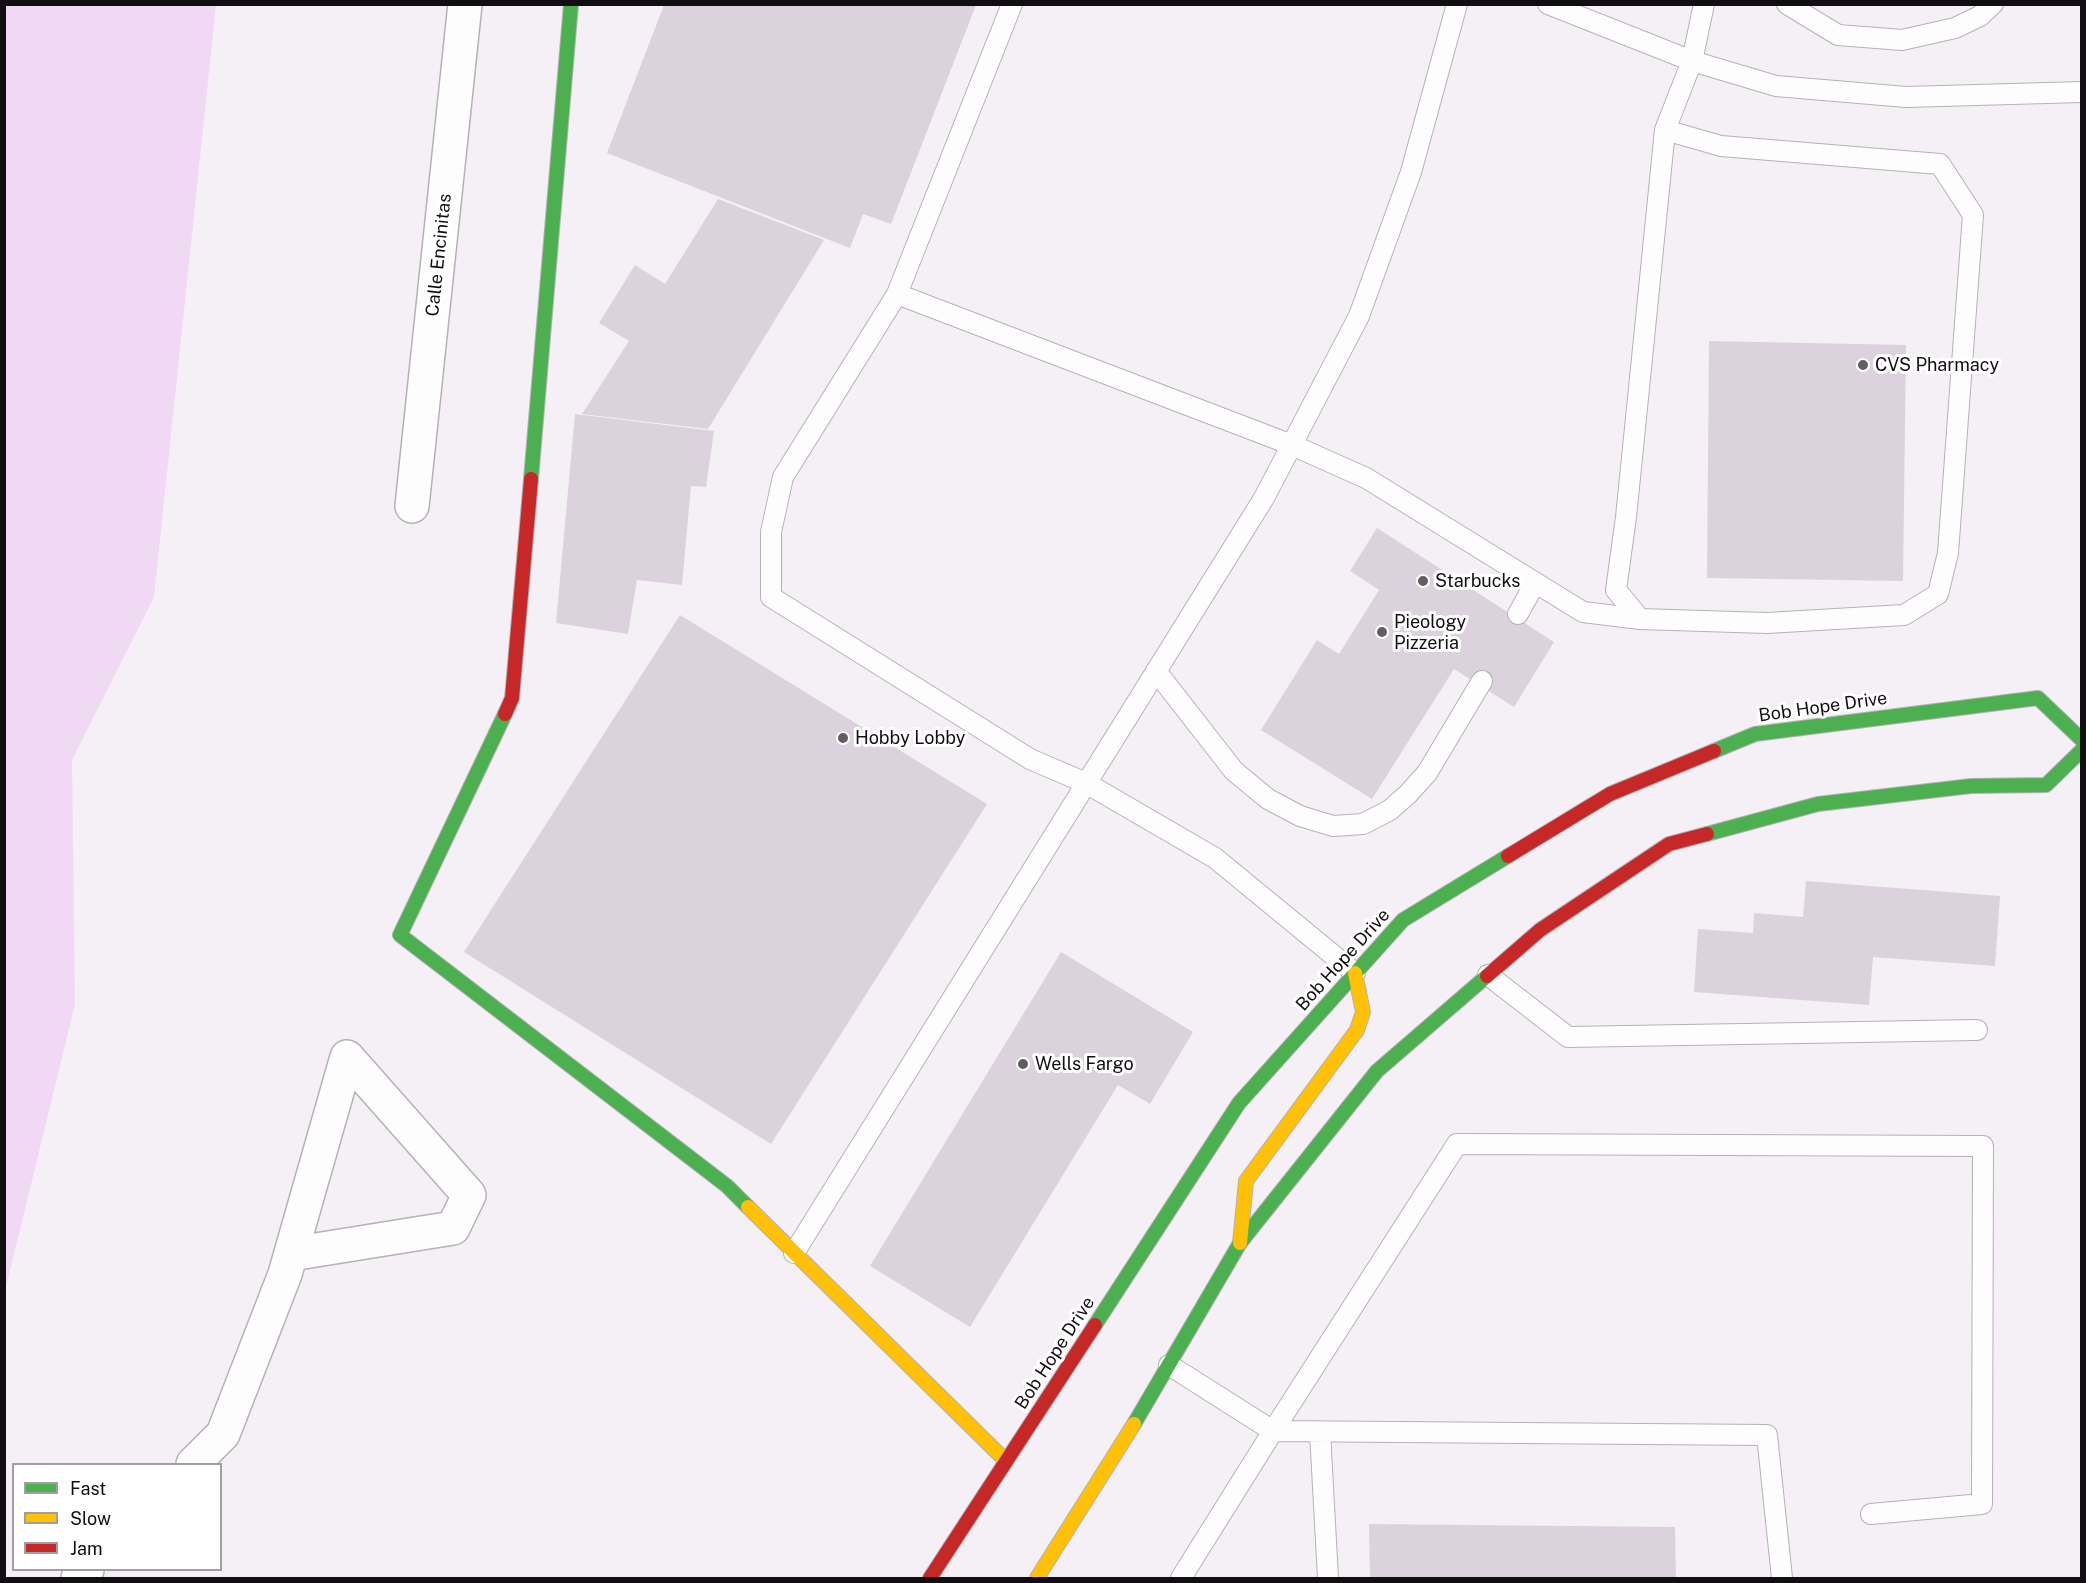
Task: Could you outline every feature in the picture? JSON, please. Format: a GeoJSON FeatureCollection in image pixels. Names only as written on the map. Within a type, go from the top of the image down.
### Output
{"type":"FeatureCollection","features":[{"type":"Feature","properties":{"kind":"main road"},"geometry":{"type":"LineString","coordinates":[[571,4],[512,698],[400,935],[727,1186],[1006,1461]]}},
{"type":"Feature","properties":{"kind":"main road","name":"Bob Hope Drive"},"geometry":{"type":"LineString","coordinates":[[930,1578],[1239,1103],[1403,920],[1610,794],[1755,734],[2038,698],[2082,741]]}},
{"type":"Feature","properties":{"kind":"main road"},"geometry":{"type":"LineString","coordinates":[[1037,1578],[1108,1467],[1240,1243],[1377,1071],[1540,930],[1669,844],[1818,804],[1971,786],[2046,785],[2082,750]]}},
{"type":"Feature","properties":{"kind":"main road"},"geometry":{"type":"LineString","coordinates":[[1240,1243],[1246,1181],[1357,1030],[1363,1012],[1355,973]]}},
{"type":"Feature","properties":{"kind":"street","name":"Calle Encinitas"},"geometry":{"type":"LineString","coordinates":[[412,506],[465,4]]}},
{"type":"Feature","properties":{"kind":"street"},"geometry":{"type":"LineString","coordinates":[[194,1463],[223,1434],[291,1254],[347,1058],[469,1195],[453,1228],[291,1254]]}},
{"type":"Feature","properties":{"kind":"lane"},"geometry":{"type":"LineString","coordinates":[[1012,4],[897,294],[783,477],[771,532],[771,597],[1030,759],[1086,783],[1215,858],[1355,973]]}},
{"type":"Feature","properties":{"kind":"lane"},"geometry":{"type":"LineString","coordinates":[[794,1253],[1263,498],[1292,445],[1359,316],[1410,172],[1457,4]]}},
{"type":"Feature","properties":{"kind":"lane"},"geometry":{"type":"LineString","coordinates":[[1548,4],[1692,61],[1776,86],[1894,96],[2082,92]]}},
{"type":"Feature","properties":{"kind":"lane"},"geometry":{"type":"LineString","coordinates":[[1640,619],[1616,590],[1626,517],[1665,130],[1692,61],[1704,4]]}},
{"type":"Feature","properties":{"kind":"lane"},"geometry":{"type":"LineString","coordinates":[[1787,4],[1838,34],[1902,40],[1955,28],[1980,16],[1993,4]]}},
{"type":"Feature","properties":{"kind":"lane"},"geometry":{"type":"LineString","coordinates":[[897,294],[1292,445],[1366,478],[1583,612],[1640,619],[1767,623],[1904,615],[1938,594],[1948,553],[1973,215],[1940,164],[1721,146],[1665,130]]}},
{"type":"Feature","properties":{"kind":"lane"},"geometry":{"type":"LineString","coordinates":[[1518,614],[1535,583]]}},
{"type":"Feature","properties":{"kind":"lane"},"geometry":{"type":"LineString","coordinates":[[1156,671],[1234,771],[1268,799],[1300,816],[1333,826],[1363,824],[1390,810],[1408,794],[1432,764],[1482,681]]}},
{"type":"Feature","properties":{"kind":"lane"},"geometry":{"type":"LineString","coordinates":[[1488,975],[1568,1037],[1977,1030]]}},
{"type":"Feature","properties":{"kind":"lane"},"geometry":{"type":"LineString","coordinates":[[1180,1578],[1457,1144],[1983,1146],[1982,1504],[1871,1514]]}},
{"type":"Feature","properties":{"kind":"lane"},"geometry":{"type":"LineString","coordinates":[[1168,1365],[1273,1431],[1767,1435],[1782,1578]]}},
{"type":"Feature","properties":{"kind":"lane"},"geometry":{"type":"LineString","coordinates":[[1320,1432],[1328,1578]]}},
{"type":"Feature","properties":{"kind":"shaded area"},"geometry":{"type":"Polygon","coordinates":[[[5,4],[216,5],[154,597],[72,760],[75,1004],[5,1285],[5,4]]]}},
{"type":"Feature","properties":{"kind":"building"},"geometry":{"type":"Polygon","coordinates":[[[664,5],[976,5],[891,224],[863,214],[850,248],[607,153],[664,5]]]}},
{"type":"Feature","properties":{"kind":"building"},"geometry":{"type":"Polygon","coordinates":[[[718,199],[824,240],[708,429],[582,414],[629,341],[599,323],[635,265],[665,284],[718,199]]]}},
{"type":"Feature","properties":{"kind":"building"},"geometry":{"type":"Polygon","coordinates":[[[1709,341],[1906,345],[1903,581],[1707,578],[1709,341]]]}},
{"type":"Feature","properties":{"kind":"building"},"geometry":{"type":"Polygon","coordinates":[[[575,414],[714,431],[706,487],[691,486],[682,585],[637,580],[628,634],[556,623],[575,414]]]}},
{"type":"Feature","properties":{"kind":"building"},"geometry":{"type":"Polygon","coordinates":[[[1377,528],[1554,642],[1514,707],[1454,669],[1372,799],[1261,730],[1317,640],[1339,654],[1379,590],[1350,571],[1377,528]]]}},
{"type":"Feature","properties":{"kind":"building"},"geometry":{"type":"Polygon","coordinates":[[[680,615],[987,804],[771,1144],[464,952],[680,615]]]}},
{"type":"Feature","properties":{"kind":"building"},"geometry":{"type":"Polygon","coordinates":[[[1806,881],[2000,896],[1995,966],[1873,957],[1869,1005],[1694,992],[1698,929],[1753,933],[1754,913],[1803,917],[1806,881]]]}},
{"type":"Feature","properties":{"kind":"building"},"geometry":{"type":"Polygon","coordinates":[[[1061,952],[1193,1032],[1150,1104],[1118,1085],[970,1327],[870,1266],[1061,952]]]}},
{"type":"Feature","properties":{"kind":"building"},"geometry":{"type":"Polygon","coordinates":[[[1369,1524],[1675,1527],[1676,1578],[1370,1578],[1369,1524]]]}},
{"type":"Feature","properties":{"kind":"traffic: fast"},"geometry":{"type":"LineString","coordinates":[[531,479],[571,4]]}},
{"type":"Feature","properties":{"kind":"traffic: fast"},"geometry":{"type":"LineString","coordinates":[[1714,751],[1755,734],[2038,698],[2082,740]]}},
{"type":"Feature","properties":{"kind":"traffic: fast"},"geometry":{"type":"LineString","coordinates":[[505,714],[400,935],[727,1186],[748,1207]]}},
{"type":"Feature","properties":{"kind":"traffic: fast"},"geometry":{"type":"LineString","coordinates":[[1707,834],[1818,804],[1971,786],[2046,785],[2082,750]]}},
{"type":"Feature","properties":{"kind":"traffic: fast"},"geometry":{"type":"LineString","coordinates":[[1095,1325],[1239,1103],[1403,920],[1508,856]]}},
{"type":"Feature","properties":{"kind":"traffic: fast"},"geometry":{"type":"LineString","coordinates":[[1134,1424],[1240,1243],[1377,1071],[1487,976]]}},
{"type":"Feature","properties":{"kind":"traffic: slow"},"geometry":{"type":"LineString","coordinates":[[1240,1243],[1246,1181],[1357,1030],[1363,1012],[1355,973]]}},
{"type":"Feature","properties":{"kind":"traffic: slow"},"geometry":{"type":"LineString","coordinates":[[748,1207],[1006,1461]]}},
{"type":"Feature","properties":{"kind":"traffic: slow"},"geometry":{"type":"LineString","coordinates":[[1037,1578],[1134,1424]]}},
{"type":"Feature","properties":{"kind":"traffic: jam"},"geometry":{"type":"LineString","coordinates":[[505,714],[512,698],[531,479]]}},
{"type":"Feature","properties":{"kind":"traffic: jam"},"geometry":{"type":"LineString","coordinates":[[1508,856],[1610,794],[1714,751]]}},
{"type":"Feature","properties":{"kind":"traffic: jam"},"geometry":{"type":"LineString","coordinates":[[1487,976],[1540,930],[1669,844],[1707,834]]}},
{"type":"Feature","properties":{"kind":"traffic: jam"},"geometry":{"type":"LineString","coordinates":[[930,1578],[1095,1325]]}},
{"type":"Feature","properties":{"kind":"place","name":"CVS Pharmacy"},"geometry":{"type":"Point","coordinates":[1863,365]}},
{"type":"Feature","properties":{"kind":"place","name":"Starbucks"},"geometry":{"type":"Point","coordinates":[1423,581]}},
{"type":"Feature","properties":{"kind":"place","name":"Pieology Pizzeria"},"geometry":{"type":"Point","coordinates":[1382,632]}},
{"type":"Feature","properties":{"kind":"place","name":"Hobby Lobby"},"geometry":{"type":"Point","coordinates":[843,738]}},
{"type":"Feature","properties":{"kind":"place","name":"Wells Fargo"},"geometry":{"type":"Point","coordinates":[1023,1064]}}]}
